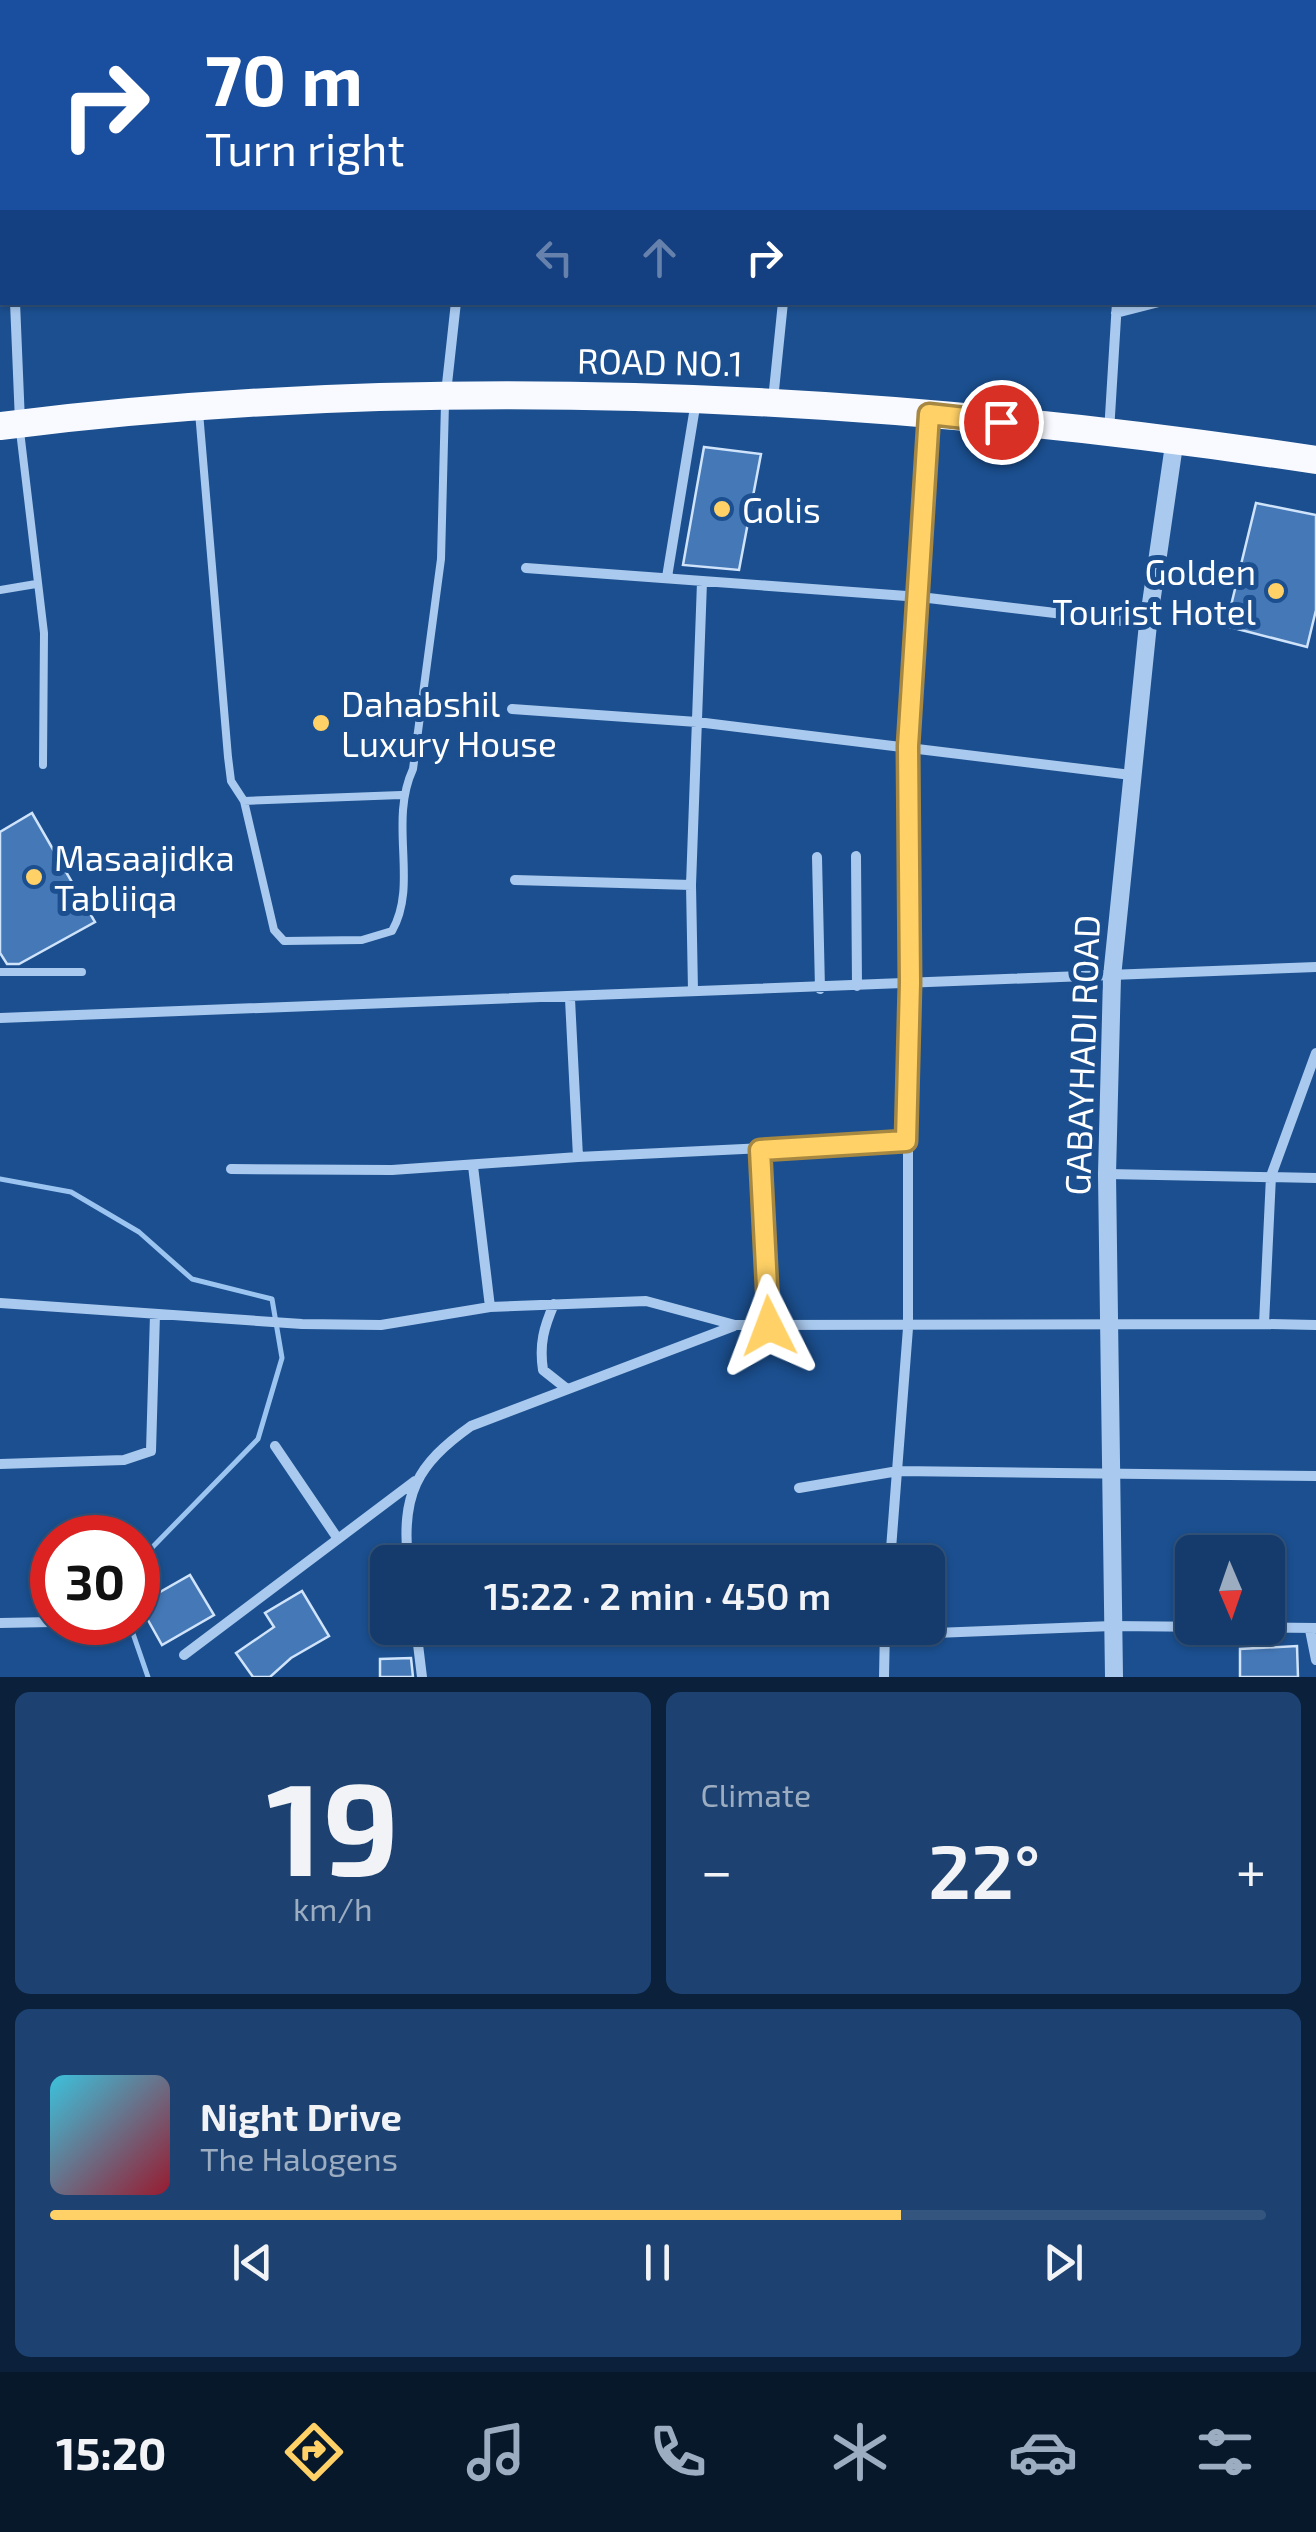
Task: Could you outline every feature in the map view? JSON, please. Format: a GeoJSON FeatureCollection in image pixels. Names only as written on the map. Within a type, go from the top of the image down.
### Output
{"type":"FeatureCollection","features":[{"type":"Feature","properties":{"kind":"highway","name":"ROAD NO.1"},"geometry":{"type":"LineString","coordinates":[[10,425],[198,406],[446,394],[773,401],[1175,438],[1316,460]]}},
{"type":"Feature","properties":{"kind":"street"},"geometry":{"type":"LineString","coordinates":[[10,425],[16,305]]}},
{"type":"Feature","properties":{"kind":"street"},"geometry":{"type":"LineString","coordinates":[[446,394],[456,305]]}},
{"type":"Feature","properties":{"kind":"street"},"geometry":{"type":"LineString","coordinates":[[773,401],[783,305]]}},
{"type":"Feature","properties":{"kind":"street"},"geometry":{"type":"LineString","coordinates":[[1108,432],[1117,308]]}},
{"type":"Feature","properties":{"kind":"street"},"geometry":{"type":"LineString","coordinates":[[666,577],[696,399]]}},
{"type":"Feature","properties":{"kind":"street"},"geometry":{"type":"LineString","coordinates":[[891,1545],[908,1328],[908,746],[929,414]]}},
{"type":"Feature","properties":{"kind":"street","name":"GABAYHADI ROAD"},"geometry":{"type":"LineString","coordinates":[[1114,1677],[1108,1174],[1112,977],[1148,624],[1175,438]]}},
{"type":"Feature","properties":{"kind":"street"},"geometry":{"type":"LineString","coordinates":[[526,568],[920,597],[1148,624]]}},
{"type":"Feature","properties":{"kind":"street"},"geometry":{"type":"LineString","coordinates":[[692,991],[691,884],[702,582]]}},
{"type":"Feature","properties":{"kind":"street"},"geometry":{"type":"LineString","coordinates":[[512,709],[697,722],[1131,775]]}},
{"type":"Feature","properties":{"kind":"street"},"geometry":{"type":"LineString","coordinates":[[856,856],[857,986]]}},
{"type":"Feature","properties":{"kind":"street"},"geometry":{"type":"LineString","coordinates":[[817,857],[820,989]]}},
{"type":"Feature","properties":{"kind":"street"},"geometry":{"type":"LineString","coordinates":[[515,880],[691,884]]}},
{"type":"Feature","properties":{"kind":"street"},"geometry":{"type":"LineString","coordinates":[[0,1018],[570,999],[1316,967]]}},
{"type":"Feature","properties":{"kind":"street"},"geometry":{"type":"LineString","coordinates":[[570,999],[578,1157]]}},
{"type":"Feature","properties":{"kind":"street"},"geometry":{"type":"LineString","coordinates":[[1264,1324],[1271,1176],[1316,1053]]}},
{"type":"Feature","properties":{"kind":"street"},"geometry":{"type":"LineString","coordinates":[[231,1169],[473,1166],[906,1141]]}},
{"type":"Feature","properties":{"kind":"street"},"geometry":{"type":"LineString","coordinates":[[760,1150],[769,1326]]}},
{"type":"Feature","properties":{"kind":"street"},"geometry":{"type":"LineString","coordinates":[[473,1166],[490,1307]]}},
{"type":"Feature","properties":{"kind":"street"},"geometry":{"type":"LineString","coordinates":[[1108,1174],[1316,1178]]}},
{"type":"Feature","properties":{"kind":"street"},"geometry":{"type":"LineString","coordinates":[[0,1303],[302,1324],[381,1325],[490,1307],[646,1301],[735,1325],[908,1328],[1316,1325]]}},
{"type":"Feature","properties":{"kind":"street"},"geometry":{"type":"LineString","coordinates":[[554,1304],[542,1332],[540,1352],[543,1370],[567,1389]]}},
{"type":"Feature","properties":{"kind":"street"},"geometry":{"type":"LineString","coordinates":[[0,1464],[124,1460],[150,1452],[155,1314]]}},
{"type":"Feature","properties":{"kind":"street"},"geometry":{"type":"LineString","coordinates":[[184,1655],[417,1479],[439,1448],[470,1426],[735,1325]]}},
{"type":"Feature","properties":{"kind":"street"},"geometry":{"type":"LineString","coordinates":[[275,1446],[338,1539]]}},
{"type":"Feature","properties":{"kind":"street"},"geometry":{"type":"LineString","coordinates":[[800,1488],[898,1471],[1316,1476]]}},
{"type":"Feature","properties":{"kind":"street"},"geometry":{"type":"LineString","coordinates":[[408,1545],[407,1517],[417,1479]]}},
{"type":"Feature","properties":{"kind":"street"},"geometry":{"type":"LineString","coordinates":[[0,1622],[30,1622]]}},
{"type":"Feature","properties":{"kind":"street"},"geometry":{"type":"LineString","coordinates":[[945,1630],[1112,1626],[1313,1629],[1316,1660]]}},
{"type":"Feature","properties":{"kind":"street"},"geometry":{"type":"LineString","coordinates":[[418,1645],[422,1677]]}},
{"type":"Feature","properties":{"kind":"street"},"geometry":{"type":"LineString","coordinates":[[884,1645],[884,1677]]}},
{"type":"Feature","properties":{"kind":"lane"},"geometry":{"type":"LineString","coordinates":[[198,406],[228,758],[232,781],[244,801],[274,930],[284,941],[362,940],[392,932],[403,912],[401,795],[413,769],[441,559],[446,394]]}},
{"type":"Feature","properties":{"kind":"lane"},"geometry":{"type":"LineString","coordinates":[[10,425],[45,650],[44,765]]}},
{"type":"Feature","properties":{"kind":"lane"},"geometry":{"type":"LineString","coordinates":[[0,590],[36,584]]}},
{"type":"Feature","properties":{"kind":"lane"},"geometry":{"type":"LineString","coordinates":[[244,801],[401,795]]}},
{"type":"Feature","properties":{"kind":"lane"},"geometry":{"type":"LineString","coordinates":[[0,972],[82,972]]}},
{"type":"Feature","properties":{"kind":"building","name":"Golis"},"geometry":{"type":"Polygon","coordinates":[[[704,447],[761,454],[739,570],[683,565],[704,447]]]}},
{"type":"Feature","properties":{"kind":"building","name":"Golden Tourist Hotel"},"geometry":{"type":"Polygon","coordinates":[[[1256,503],[1316,515],[1316,610],[1307,647],[1226,626],[1256,503]]]}},
{"type":"Feature","properties":{"kind":"building","name":"Masaajidka Tabliiqa"},"geometry":{"type":"Polygon","coordinates":[[[32,813],[95,922],[19,964],[7,964],[0,953],[0,832],[32,813]]]}},
{"type":"Feature","properties":{"kind":"building"},"geometry":{"type":"Polygon","coordinates":[[[190,1575],[214,1615],[162,1645],[160,1592],[190,1575]]]}},
{"type":"Feature","properties":{"kind":"building"},"geometry":{"type":"Polygon","coordinates":[[[302,1591],[329,1636],[291,1658],[270,1677],[253,1677],[236,1653],[274,1627],[265,1613],[302,1591]]]}},
{"type":"Feature","properties":{"kind":"building"},"geometry":{"type":"Polygon","coordinates":[[[1297,1646],[1298,1677],[1240,1677],[1240,1649],[1297,1646]]]}},
{"type":"Feature","properties":{"kind":"building"},"geometry":{"type":"Polygon","coordinates":[[[411,1658],[413,1677],[380,1677],[380,1659],[411,1658]]]}},
{"type":"Feature","properties":{"kind":"waterway"},"geometry":{"type":"LineString","coordinates":[[0,1179],[71,1192],[139,1232],[192,1279],[272,1299],[282,1358],[258,1439],[160,1539]]}},
{"type":"Feature","properties":{"kind":"waterway"},"geometry":{"type":"LineString","coordinates":[[137,1645],[148,1677]]}},
{"type":"Feature","properties":{"kind":"place","name":"Golis"},"geometry":{"type":"Point","coordinates":[722,509]}},
{"type":"Feature","properties":{"kind":"place","name":"Golden Tourist Hotel"},"geometry":{"type":"Point","coordinates":[1276,591]}},
{"type":"Feature","properties":{"kind":"place","name":"Dahabshil Luxury House"},"geometry":{"type":"Point","coordinates":[321,723]}},
{"type":"Feature","properties":{"kind":"place","name":"Masaajidka Tabliiqa"},"geometry":{"type":"Point","coordinates":[34,877]}},
{"type":"Feature","properties":{"kind":"route"},"geometry":{"type":"LineString","coordinates":[[769,1326],[760,1150],[906,1141],[910,983],[908,746],[929,414],[1001,422]]}}]}
